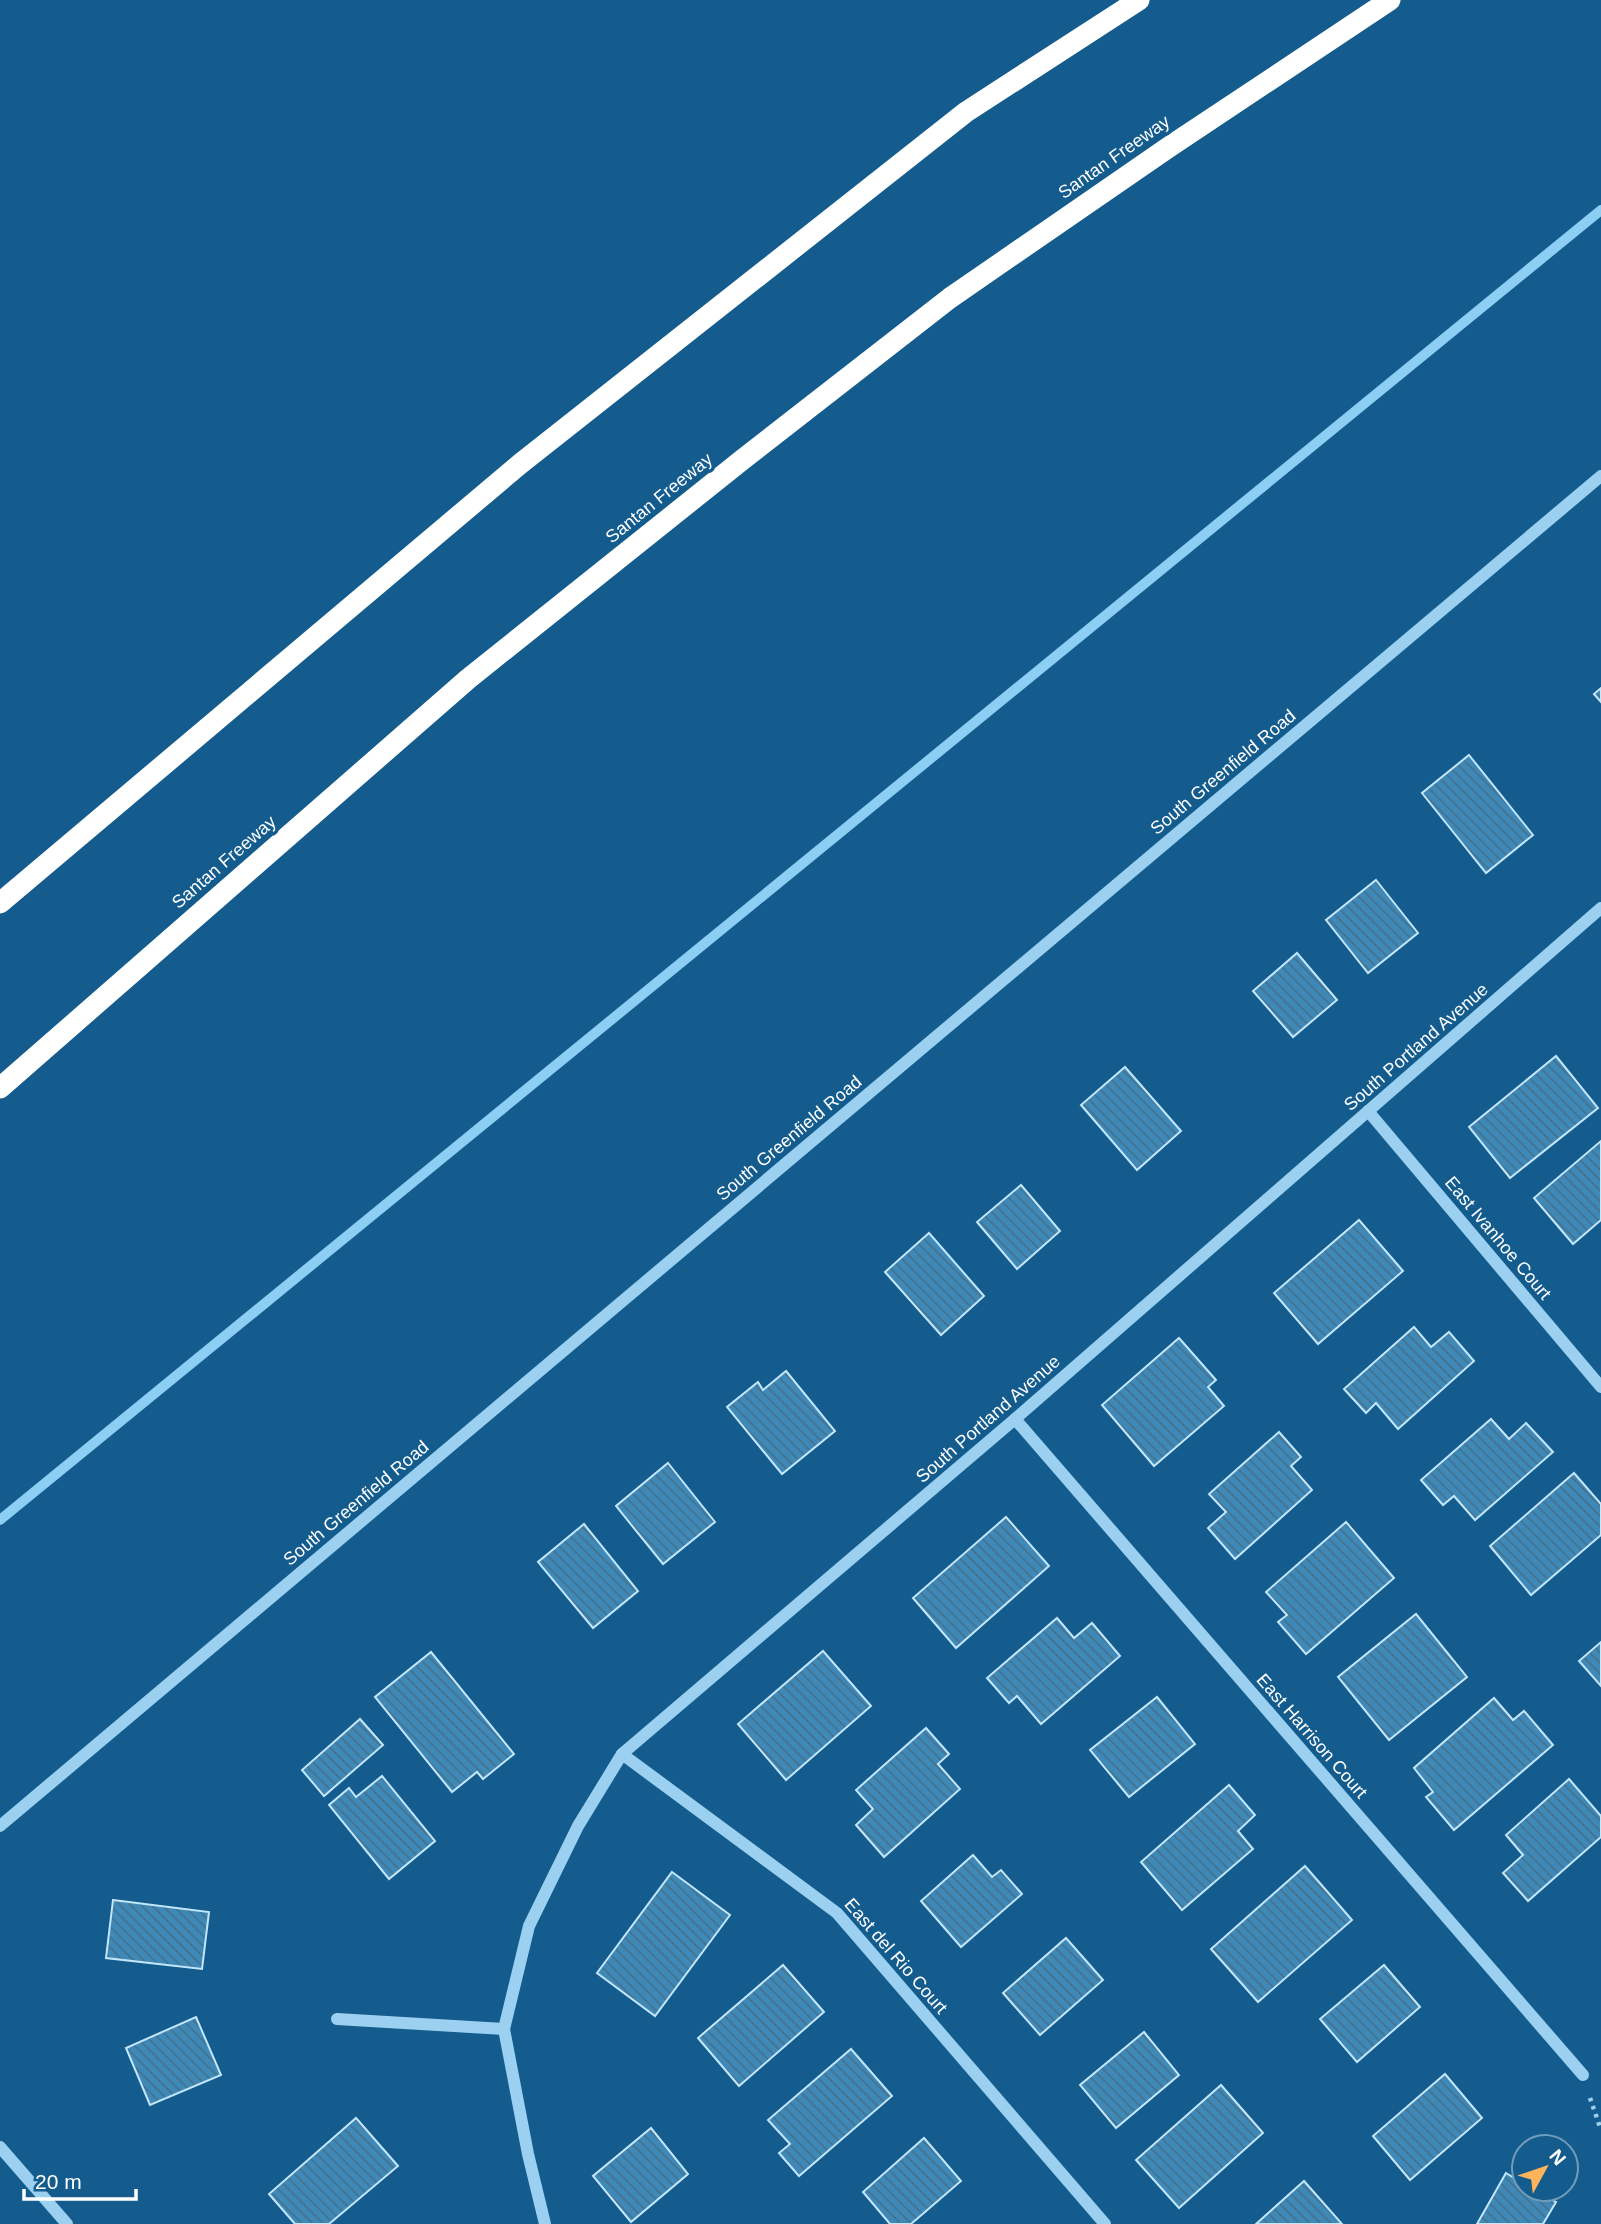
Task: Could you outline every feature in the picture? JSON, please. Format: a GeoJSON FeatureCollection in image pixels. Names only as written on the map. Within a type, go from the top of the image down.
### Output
{"type":"FeatureCollection","features":[{"type":"Feature","properties":{"kind":"highway"},"geometry":{"type":"LineString","coordinates":[[0,903],[520,464],[966,112],[1139,0]]}},
{"type":"Feature","properties":{"kind":"highway","name":"Santan Freeway"},"geometry":{"type":"LineString","coordinates":[[0,1088],[468,679],[764,443],[950,298],[1169,147],[1390,0]]}},
{"type":"Feature","properties":{"kind":"street","name":"South Greenfield Road"},"geometry":{"type":"LineString","coordinates":[[0,1826],[1601,476]]}},
{"type":"Feature","properties":{"kind":"street","name":"South Portland Avenue"},"geometry":{"type":"LineString","coordinates":[[504,2029],[529,1926],[578,1826],[622,1754],[1015,1419],[1601,908]]}},
{"type":"Feature","properties":{"kind":"street","name":"East Ivanhoe Court"},"geometry":{"type":"LineString","coordinates":[[1368,1111],[1601,1387]]}},
{"type":"Feature","properties":{"kind":"street","name":"East Harrison Court"},"geometry":{"type":"LineString","coordinates":[[1015,1419],[1583,2075]]}},
{"type":"Feature","properties":{"kind":"street","name":"East del Rio Court"},"geometry":{"type":"LineString","coordinates":[[622,1754],[837,1913],[1105,2224]]}},
{"type":"Feature","properties":{"kind":"street"},"geometry":{"type":"LineString","coordinates":[[337,2019],[504,2029],[528,2154],[545,2224]]}},
{"type":"Feature","properties":{"kind":"street"},"geometry":{"type":"LineString","coordinates":[[0,2147],[67,2224]]}},
{"type":"Feature","properties":{"kind":"path"},"geometry":{"type":"LineString","coordinates":[[1583,2075],[1601,2130]]}},
{"type":"Feature","properties":{"kind":"building"},"geometry":{"type":"Polygon","coordinates":[[[1601,688],[1601,702],[1594,694],[1601,688]]]}},
{"type":"Feature","properties":{"kind":"building"},"geometry":{"type":"Polygon","coordinates":[[[1469,755],[1533,835],[1486,873],[1422,793],[1469,755]]]}},
{"type":"Feature","properties":{"kind":"building"},"geometry":{"type":"Polygon","coordinates":[[[1376,880],[1418,933],[1368,973],[1326,920],[1376,880]]]}},
{"type":"Feature","properties":{"kind":"building"},"geometry":{"type":"Polygon","coordinates":[[[1297,953],[1337,1000],[1293,1037],[1253,991],[1297,953]]]}},
{"type":"Feature","properties":{"kind":"building"},"geometry":{"type":"Polygon","coordinates":[[[1556,1056],[1598,1108],[1510,1178],[1469,1127],[1556,1056]]]}},
{"type":"Feature","properties":{"kind":"building"},"geometry":{"type":"Polygon","coordinates":[[[1125,1067],[1181,1131],[1137,1170],[1081,1105],[1125,1067]]]}},
{"type":"Feature","properties":{"kind":"building"},"geometry":{"type":"Polygon","coordinates":[[[1601,1141],[1601,1220],[1573,1244],[1534,1198],[1601,1141]]]}},
{"type":"Feature","properties":{"kind":"building"},"geometry":{"type":"Polygon","coordinates":[[[1021,1185],[1060,1231],[1017,1269],[977,1222],[1021,1185]]]}},
{"type":"Feature","properties":{"kind":"building"},"geometry":{"type":"Polygon","coordinates":[[[1359,1220],[1403,1271],[1318,1344],[1274,1293],[1359,1220]]]}},
{"type":"Feature","properties":{"kind":"building"},"geometry":{"type":"Polygon","coordinates":[[[929,1233],[984,1296],[941,1335],[885,1272],[929,1233]]]}},
{"type":"Feature","properties":{"kind":"building"},"geometry":{"type":"Polygon","coordinates":[[[1414,1327],[1431,1347],[1449,1332],[1474,1361],[1398,1429],[1376,1403],[1366,1413],[1344,1389],[1414,1327]]]}},
{"type":"Feature","properties":{"kind":"building"},"geometry":{"type":"Polygon","coordinates":[[[1179,1338],[1216,1380],[1208,1387],[1224,1406],[1154,1466],[1102,1405],[1179,1338]]]}},
{"type":"Feature","properties":{"kind":"building"},"geometry":{"type":"Polygon","coordinates":[[[786,1371],[835,1431],[782,1474],[727,1407],[758,1382],[763,1390],[786,1371]]]}},
{"type":"Feature","properties":{"kind":"building"},"geometry":{"type":"Polygon","coordinates":[[[1491,1419],[1509,1439],[1526,1423],[1553,1452],[1475,1520],[1454,1496],[1443,1505],[1421,1480],[1491,1419]]]}},
{"type":"Feature","properties":{"kind":"building"},"geometry":{"type":"Polygon","coordinates":[[[1279,1432],[1301,1457],[1291,1466],[1312,1490],[1235,1559],[1208,1528],[1226,1512],[1209,1494],[1279,1432]]]}},
{"type":"Feature","properties":{"kind":"building"},"geometry":{"type":"Polygon","coordinates":[[[668,1463],[715,1522],[663,1564],[616,1506],[668,1463]]]}},
{"type":"Feature","properties":{"kind":"building"},"geometry":{"type":"Polygon","coordinates":[[[1574,1473],[1601,1504],[1601,1535],[1531,1595],[1490,1546],[1574,1473]]]}},
{"type":"Feature","properties":{"kind":"building"},"geometry":{"type":"Polygon","coordinates":[[[1006,1517],[1049,1566],[956,1648],[913,1598],[1006,1517]]]}},
{"type":"Feature","properties":{"kind":"building"},"geometry":{"type":"Polygon","coordinates":[[[1346,1522],[1394,1578],[1306,1654],[1278,1622],[1287,1615],[1266,1592],[1346,1522]]]}},
{"type":"Feature","properties":{"kind":"building"},"geometry":{"type":"Polygon","coordinates":[[[584,1524],[638,1591],[593,1628],[538,1562],[584,1524]]]}},
{"type":"Feature","properties":{"kind":"building"},"geometry":{"type":"Polygon","coordinates":[[[1416,1614],[1467,1677],[1389,1740],[1338,1677],[1416,1614]]]}},
{"type":"Feature","properties":{"kind":"building"},"geometry":{"type":"Polygon","coordinates":[[[1057,1618],[1074,1638],[1092,1623],[1120,1656],[1041,1724],[1017,1696],[1009,1703],[987,1678],[1057,1618]]]}},
{"type":"Feature","properties":{"kind":"building"},"geometry":{"type":"Polygon","coordinates":[[[1601,1642],[1601,1686],[1579,1661],[1601,1642]]]}},
{"type":"Feature","properties":{"kind":"building"},"geometry":{"type":"Polygon","coordinates":[[[823,1651],[871,1706],[786,1780],[738,1724],[823,1651]]]}},
{"type":"Feature","properties":{"kind":"building"},"geometry":{"type":"Polygon","coordinates":[[[431,1652],[514,1754],[483,1779],[477,1772],[452,1792],[375,1697],[431,1652]]]}},
{"type":"Feature","properties":{"kind":"building"},"geometry":{"type":"Polygon","coordinates":[[[1157,1697],[1195,1744],[1129,1797],[1090,1750],[1157,1697]]]}},
{"type":"Feature","properties":{"kind":"building"},"geometry":{"type":"Polygon","coordinates":[[[1494,1698],[1513,1720],[1524,1711],[1553,1745],[1454,1830],[1426,1797],[1433,1792],[1414,1768],[1494,1698]]]}},
{"type":"Feature","properties":{"kind":"building"},"geometry":{"type":"Polygon","coordinates":[[[360,1719],[383,1745],[324,1796],[302,1770],[360,1719]]]}},
{"type":"Feature","properties":{"kind":"building"},"geometry":{"type":"Polygon","coordinates":[[[926,1728],[949,1754],[938,1764],[960,1789],[884,1857],[856,1825],[873,1809],[856,1790],[926,1728]]]}},
{"type":"Feature","properties":{"kind":"building"},"geometry":{"type":"Polygon","coordinates":[[[382,1776],[435,1841],[389,1879],[329,1805],[349,1788],[356,1797],[382,1776]]]}},
{"type":"Feature","properties":{"kind":"building"},"geometry":{"type":"Polygon","coordinates":[[[1569,1779],[1601,1816],[1601,1837],[1528,1901],[1503,1873],[1523,1855],[1506,1835],[1569,1779]]]}},
{"type":"Feature","properties":{"kind":"building"},"geometry":{"type":"Polygon","coordinates":[[[1229,1785],[1255,1815],[1238,1831],[1253,1849],[1182,1910],[1141,1862],[1229,1785]]]}},
{"type":"Feature","properties":{"kind":"building"},"geometry":{"type":"Polygon","coordinates":[[[973,1855],[992,1877],[1001,1870],[1022,1894],[961,1947],[921,1901],[973,1855]]]}},
{"type":"Feature","properties":{"kind":"building"},"geometry":{"type":"Polygon","coordinates":[[[1305,1866],[1352,1920],[1258,2002],[1211,1949],[1305,1866]]]}},
{"type":"Feature","properties":{"kind":"building"},"geometry":{"type":"Polygon","coordinates":[[[672,1872],[730,1915],[655,2016],[597,1973],[672,1872]]]}},
{"type":"Feature","properties":{"kind":"building"},"geometry":{"type":"Polygon","coordinates":[[[113,1900],[209,1912],[202,1969],[106,1958],[113,1900]]]}},
{"type":"Feature","properties":{"kind":"building"},"geometry":{"type":"Polygon","coordinates":[[[1066,1938],[1103,1980],[1040,2035],[1003,1993],[1066,1938]]]}},
{"type":"Feature","properties":{"kind":"building"},"geometry":{"type":"Polygon","coordinates":[[[783,1965],[824,2012],[739,2086],[698,2038],[783,1965]]]}},
{"type":"Feature","properties":{"kind":"building"},"geometry":{"type":"Polygon","coordinates":[[[1384,1965],[1420,2007],[1357,2062],[1320,2019],[1384,1965]]]}},
{"type":"Feature","properties":{"kind":"building"},"geometry":{"type":"Polygon","coordinates":[[[196,2017],[221,2075],[150,2105],[126,2048],[196,2017]]]}},
{"type":"Feature","properties":{"kind":"building"},"geometry":{"type":"Polygon","coordinates":[[[1144,2032],[1179,2075],[1116,2128],[1080,2085],[1144,2032]]]}},
{"type":"Feature","properties":{"kind":"building"},"geometry":{"type":"Polygon","coordinates":[[[851,2049],[892,2096],[799,2176],[779,2153],[790,2144],[768,2120],[851,2049]]]}},
{"type":"Feature","properties":{"kind":"building"},"geometry":{"type":"Polygon","coordinates":[[[1445,2074],[1482,2118],[1410,2180],[1373,2136],[1445,2074]]]}},
{"type":"Feature","properties":{"kind":"building"},"geometry":{"type":"Polygon","coordinates":[[[1221,2085],[1263,2133],[1179,2208],[1136,2160],[1221,2085]]]}},
{"type":"Feature","properties":{"kind":"building"},"geometry":{"type":"Polygon","coordinates":[[[356,2118],[398,2166],[329,2224],[295,2224],[269,2194],[356,2118]]]}},
{"type":"Feature","properties":{"kind":"building"},"geometry":{"type":"Polygon","coordinates":[[[651,2128],[688,2174],[631,2222],[593,2176],[651,2128]]]}},
{"type":"Feature","properties":{"kind":"building"},"geometry":{"type":"Polygon","coordinates":[[[924,2138],[961,2181],[911,2224],[890,2224],[863,2192],[924,2138]]]}},
{"type":"Feature","properties":{"kind":"building"},"geometry":{"type":"Polygon","coordinates":[[[1506,2173],[1510,2175],[1510,2203],[1555,2203],[1543,2224],[1477,2224],[1506,2173]]]}},
{"type":"Feature","properties":{"kind":"building"},"geometry":{"type":"Polygon","coordinates":[[[1304,2181],[1342,2224],[1256,2224],[1304,2181]]]}},
{"type":"Feature","properties":{"kind":"waterway"},"geometry":{"type":"LineString","coordinates":[[0,1520],[1601,210]]}}]}
